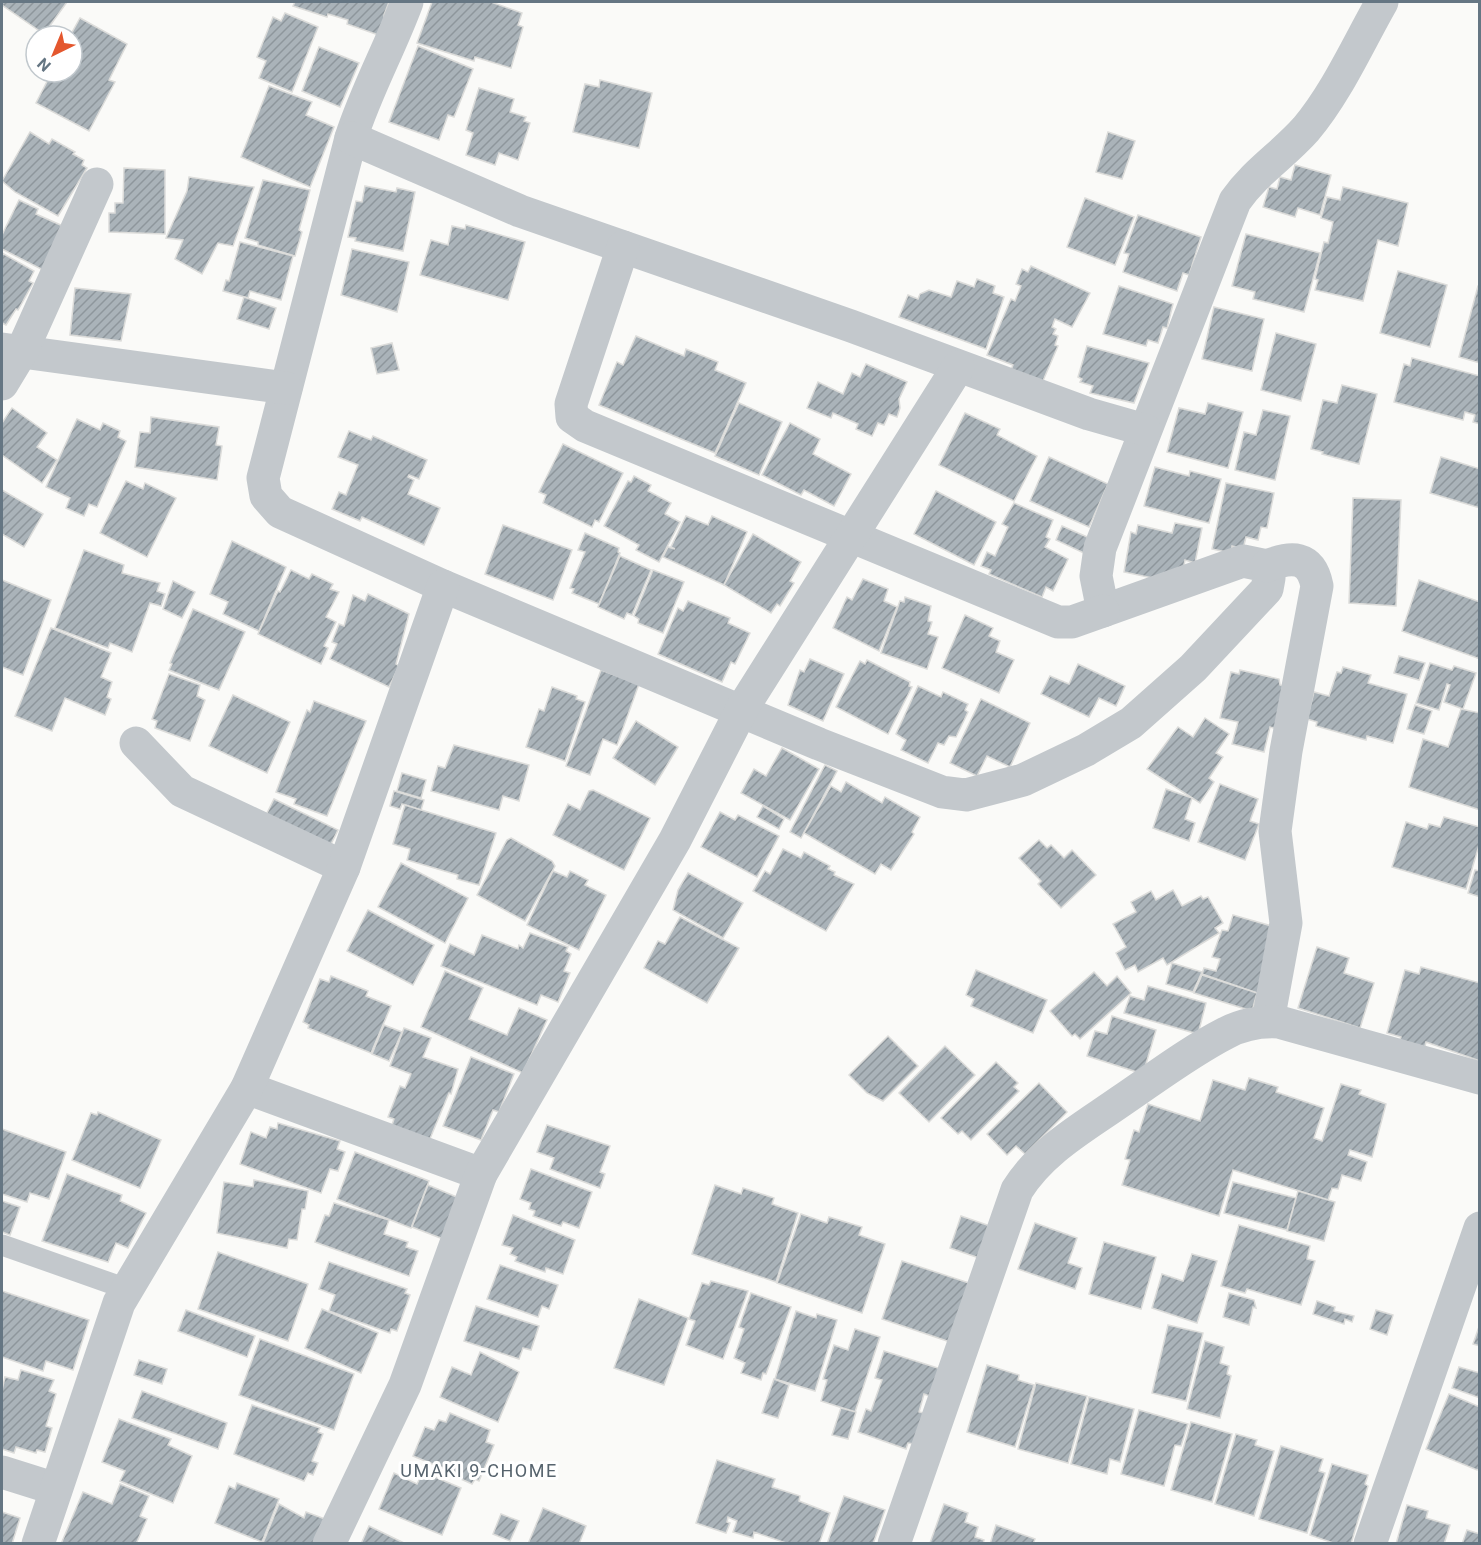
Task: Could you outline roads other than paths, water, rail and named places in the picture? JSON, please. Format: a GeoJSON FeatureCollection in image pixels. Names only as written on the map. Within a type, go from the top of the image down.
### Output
{"type":"FeatureCollection","features":[{"type":"Feature","properties":{"kind":"street"},"geometry":{"type":"LineString","coordinates":[[407,2],[392,43],[359,113],[351,138],[263,478],[266,496],[280,512],[443,586],[742,709],[819,744],[942,792],[966,795],[1023,780],[1086,750],[1131,723],[1193,668],[1267,588],[1269,578],[1267,566]]}},
{"type":"Feature","properties":{"kind":"street"},"geometry":{"type":"LineString","coordinates":[[1103,611],[1096,576],[1100,548],[1235,201],[1251,179],[1289,147],[1308,127],[1339,79],[1382,2]]}},
{"type":"Feature","properties":{"kind":"street"},"geometry":{"type":"LineString","coordinates":[[351,138],[520,211],[841,322],[1089,414],[1145,430]]}},
{"type":"Feature","properties":{"kind":"street"},"geometry":{"type":"LineString","coordinates":[[2,384],[12,350],[97,183]]}},
{"type":"Feature","properties":{"kind":"street"},"geometry":{"type":"LineString","coordinates":[[623,247],[571,404],[572,417],[585,426],[1058,622],[1072,621],[1103,611],[1243,561],[1267,566],[1291,558],[1310,567],[1317,586],[1308,644],[1286,751],[1275,831],[1286,923],[1268,1021]]}},
{"type":"Feature","properties":{"kind":"street"},"geometry":{"type":"LineString","coordinates":[[12,350],[286,388]]}},
{"type":"Feature","properties":{"kind":"street"},"geometry":{"type":"LineString","coordinates":[[330,1544],[405,1385],[481,1174],[675,840],[742,709],[958,367]]}},
{"type":"Feature","properties":{"kind":"street"},"geometry":{"type":"LineString","coordinates":[[38,1544],[119,1303],[247,1088],[344,867],[443,586]]}},
{"type":"Feature","properties":{"kind":"street"},"geometry":{"type":"LineString","coordinates":[[136,743],[182,791],[344,867]]}},
{"type":"Feature","properties":{"kind":"street"},"geometry":{"type":"LineString","coordinates":[[894,1544],[1009,1212],[1027,1174],[1045,1155],[1161,1074],[1227,1033],[1268,1021],[1479,1078]]}},
{"type":"Feature","properties":{"kind":"street"},"geometry":{"type":"LineString","coordinates":[[247,1088],[481,1174]]}},
{"type":"Feature","properties":{"kind":"street"},"geometry":{"type":"LineString","coordinates":[[1370,1544],[1479,1227]]}},
{"type":"Feature","properties":{"kind":"street"},"geometry":{"type":"LineString","coordinates":[[2,1472],[56,1489]]}},
{"type":"Feature","properties":{"kind":"lane"},"geometry":{"type":"LineString","coordinates":[[2,1245],[128,1289]]}},
{"type":"Feature","properties":{"kind":"district","name":"UMAKI 9-CHOME"},"geometry":{"type":"Point","coordinates":[479,1470]}}]}
